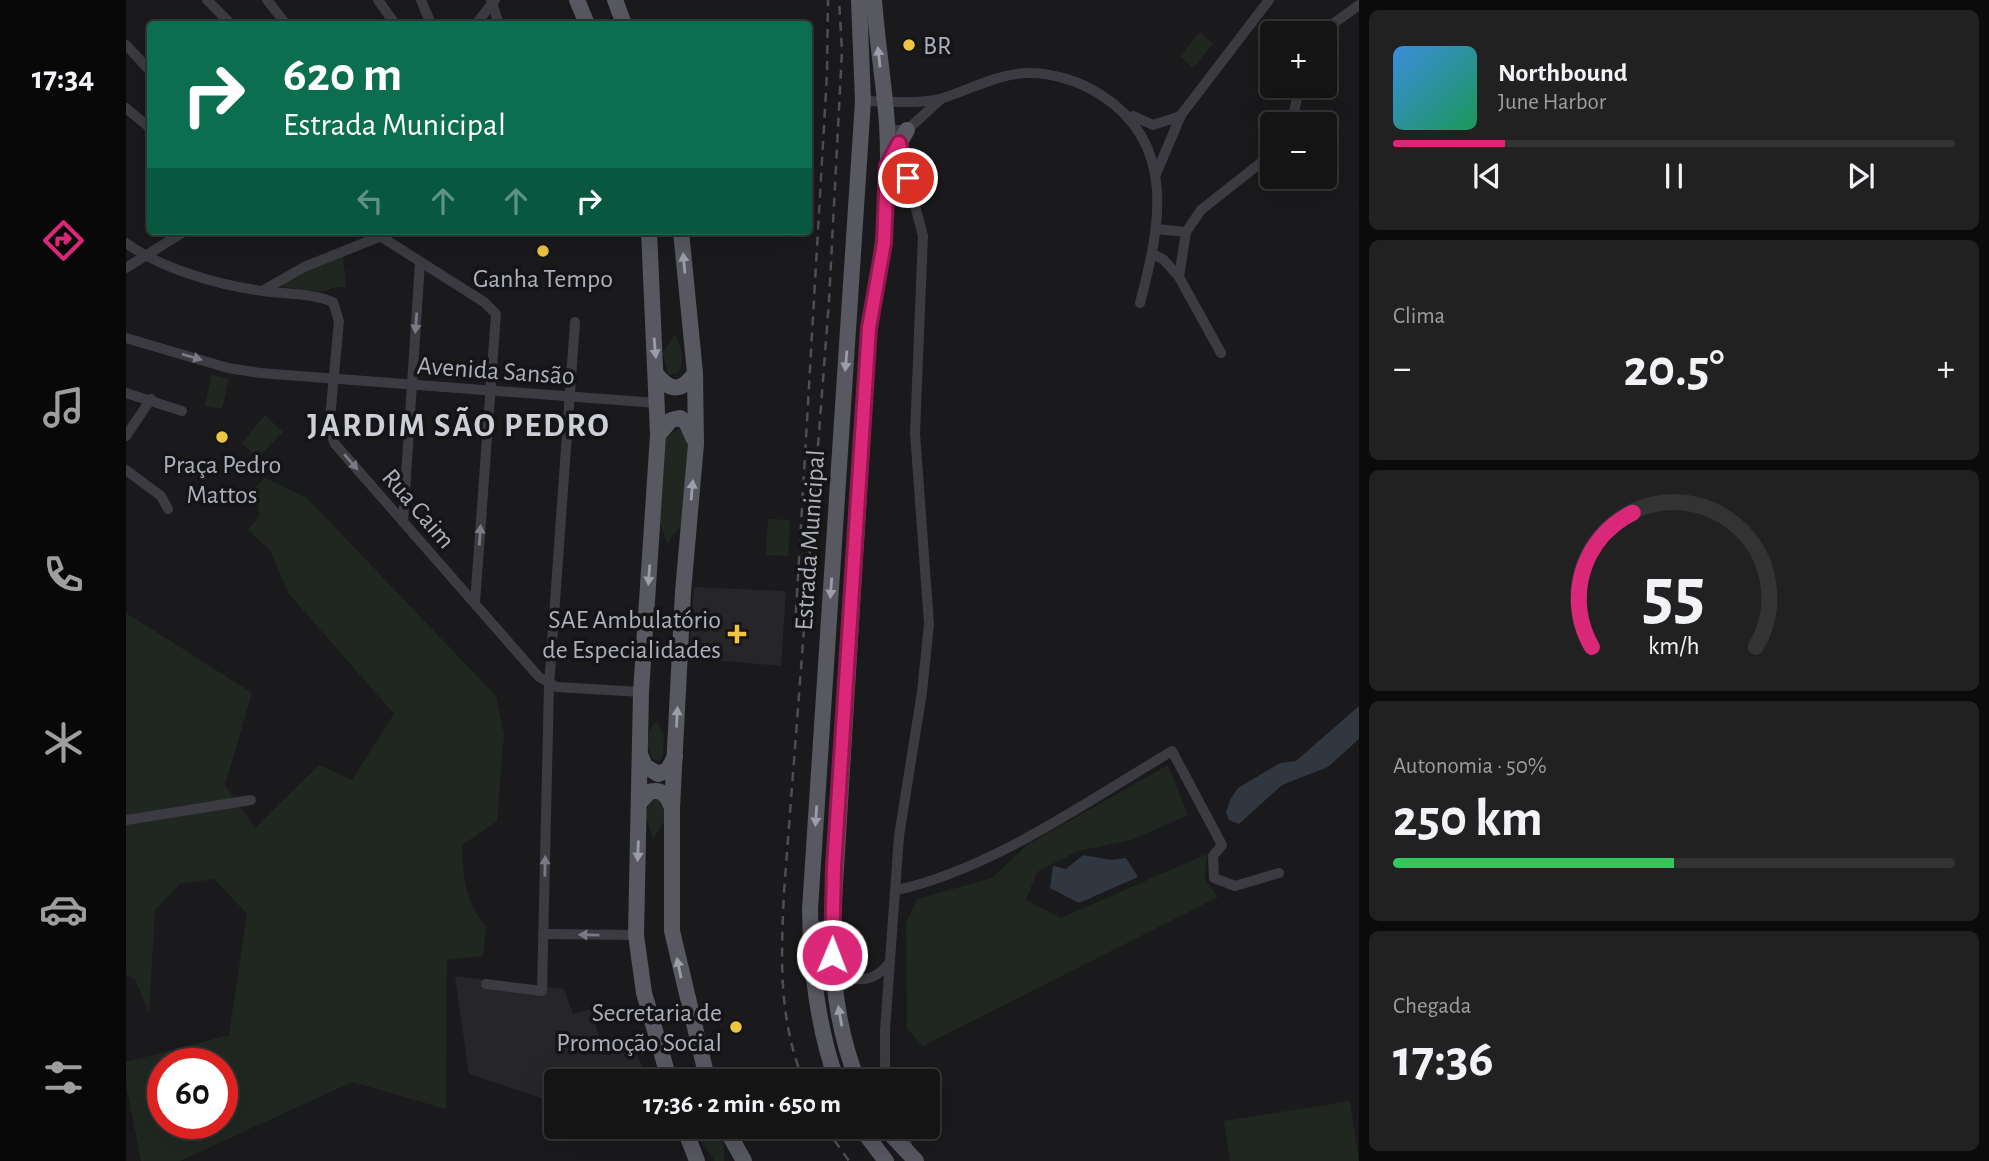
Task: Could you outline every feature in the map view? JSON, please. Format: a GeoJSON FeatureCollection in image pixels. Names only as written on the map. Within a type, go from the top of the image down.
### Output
{"type":"FeatureCollection","features":[{"type":"Feature","properties":{"kind":"main road"},"geometry":{"type":"LineString","coordinates":[[577,0],[586,21]]}},
{"type":"Feature","properties":{"kind":"main road"},"geometry":{"type":"LineString","coordinates":[[615,0],[623,21]]}},
{"type":"Feature","properties":{"kind":"main road","name":"Estrada Municipal"},"geometry":{"type":"LineString","coordinates":[[833,1069],[814,987],[810,909],[863,106],[859,0]]}},
{"type":"Feature","properties":{"kind":"main road"},"geometry":{"type":"LineString","coordinates":[[854,1069],[843,1036],[832,955],[834,867],[869,328],[884,243],[886,211],[887,127],[874,0]]}},
{"type":"Feature","properties":{"kind":"main road"},"geometry":{"type":"LineString","coordinates":[[863,106],[873,111],[887,127]]}},
{"type":"Feature","properties":{"kind":"main road"},"geometry":{"type":"LineString","coordinates":[[887,166],[903,136]]}},
{"type":"Feature","properties":{"kind":"main road"},"geometry":{"type":"LineString","coordinates":[[848,331],[855,309],[863,210],[864,175],[860,159]]}},
{"type":"Feature","properties":{"kind":"main road"},"geometry":{"type":"LineString","coordinates":[[863,210],[886,211]]}},
{"type":"Feature","properties":{"kind":"main road"},"geometry":{"type":"LineString","coordinates":[[649,235],[658,435],[641,692],[636,935],[644,993],[666,1069]]}},
{"type":"Feature","properties":{"kind":"main road"},"geometry":{"type":"LineString","coordinates":[[681,235],[695,373],[696,444],[683,592],[672,808],[673,942],[705,1069]]}},
{"type":"Feature","properties":{"kind":"main road"},"geometry":{"type":"LineString","coordinates":[[656,374],[667,386],[678,389],[687,385],[695,373]]}},
{"type":"Feature","properties":{"kind":"main road"},"geometry":{"type":"LineString","coordinates":[[658,435],[671,420],[680,418],[686,422],[696,444]]}},
{"type":"Feature","properties":{"kind":"main road"},"geometry":{"type":"LineString","coordinates":[[639,752],[645,766],[658,774],[668,770],[675,754]]}},
{"type":"Feature","properties":{"kind":"main road"},"geometry":{"type":"LineString","coordinates":[[639,803],[649,792],[659,791],[666,795],[672,808]]}},
{"type":"Feature","properties":{"kind":"main road"},"geometry":{"type":"LineString","coordinates":[[689,1139],[697,1161]]}},
{"type":"Feature","properties":{"kind":"main road"},"geometry":{"type":"LineString","coordinates":[[732,1139],[744,1161]]}},
{"type":"Feature","properties":{"kind":"main road"},"geometry":{"type":"LineString","coordinates":[[869,1139],[886,1161]]}},
{"type":"Feature","properties":{"kind":"main road"},"geometry":{"type":"LineString","coordinates":[[896,1139],[916,1160]]}},
{"type":"Feature","properties":{"kind":"street"},"geometry":{"type":"LineString","coordinates":[[207,0],[228,21]]}},
{"type":"Feature","properties":{"kind":"street"},"geometry":{"type":"LineString","coordinates":[[268,0],[284,21]]}},
{"type":"Feature","properties":{"kind":"street"},"geometry":{"type":"LineString","coordinates":[[378,0],[393,21]]}},
{"type":"Feature","properties":{"kind":"street"},"geometry":{"type":"LineString","coordinates":[[421,0],[430,21]]}},
{"type":"Feature","properties":{"kind":"street"},"geometry":{"type":"LineString","coordinates":[[1156,174],[1181,115],[1269,0]]}},
{"type":"Feature","properties":{"kind":"street"},"geometry":{"type":"LineString","coordinates":[[478,21],[493,1]]}},
{"type":"Feature","properties":{"kind":"street"},"geometry":{"type":"LineString","coordinates":[[493,1],[498,21]]}},
{"type":"Feature","properties":{"kind":"street"},"geometry":{"type":"LineString","coordinates":[[1337,21],[1359,5]]}},
{"type":"Feature","properties":{"kind":"street"},"geometry":{"type":"LineString","coordinates":[[126,45],[147,68]]}},
{"type":"Feature","properties":{"kind":"street"},"geometry":{"type":"LineString","coordinates":[[863,106],[883,101],[899,103],[942,98],[1006,76],[1039,73],[1087,87],[1126,112],[1153,125],[1181,115]]}},
{"type":"Feature","properties":{"kind":"street"},"geometry":{"type":"LineString","coordinates":[[903,136],[942,98]]}},
{"type":"Feature","properties":{"kind":"street"},"geometry":{"type":"LineString","coordinates":[[126,109],[147,126]]}},
{"type":"Feature","properties":{"kind":"street"},"geometry":{"type":"LineString","coordinates":[[1126,112],[1145,140],[1156,174],[1153,254],[1140,303]]}},
{"type":"Feature","properties":{"kind":"street"},"geometry":{"type":"LineString","coordinates":[[885,1069],[889,963],[903,799],[925,671],[929,624],[915,433],[915,383],[924,244],[903,136],[887,127]]}},
{"type":"Feature","properties":{"kind":"street"},"geometry":{"type":"LineString","coordinates":[[1179,277],[1186,232],[1201,210],[1260,164]]}},
{"type":"Feature","properties":{"kind":"street"},"geometry":{"type":"LineString","coordinates":[[1156,229],[1186,232]]}},
{"type":"Feature","properties":{"kind":"street"},"geometry":{"type":"LineString","coordinates":[[126,268],[178,235]]}},
{"type":"Feature","properties":{"kind":"street"},"geometry":{"type":"LineString","coordinates":[[126,243],[144,256],[168,267],[261,291],[304,267],[373,235]]}},
{"type":"Feature","properties":{"kind":"street"},"geometry":{"type":"LineString","coordinates":[[377,235],[484,302],[496,314],[475,603]]}},
{"type":"Feature","properties":{"kind":"street"},"geometry":{"type":"LineString","coordinates":[[1153,254],[1164,260],[1179,277],[1221,354]]}},
{"type":"Feature","properties":{"kind":"street"},"geometry":{"type":"LineString","coordinates":[[402,522],[420,262]]}},
{"type":"Feature","properties":{"kind":"street","name":"Rua Caim"},"geometry":{"type":"LineString","coordinates":[[261,291],[320,298],[332,302],[337,313],[330,436],[402,522],[550,685]]}},
{"type":"Feature","properties":{"kind":"street"},"geometry":{"type":"LineString","coordinates":[[486,984],[542,991],[550,685],[572,397],[575,322]]}},
{"type":"Feature","properties":{"kind":"street","name":"Avenida Sansão"},"geometry":{"type":"LineString","coordinates":[[126,338],[246,372],[657,403]]}},
{"type":"Feature","properties":{"kind":"street"},"geometry":{"type":"LineString","coordinates":[[126,393],[181,411]]}},
{"type":"Feature","properties":{"kind":"street"},"geometry":{"type":"LineString","coordinates":[[126,436],[151,399]]}},
{"type":"Feature","properties":{"kind":"street"},"geometry":{"type":"LineString","coordinates":[[126,470],[161,496],[168,509]]}},
{"type":"Feature","properties":{"kind":"street"},"geometry":{"type":"LineString","coordinates":[[550,685],[641,692]]}},
{"type":"Feature","properties":{"kind":"street"},"geometry":{"type":"LineString","coordinates":[[897,890],[943,876],[993,855],[1172,751],[1222,845],[1213,856],[1214,878],[1235,886],[1279,873]]}},
{"type":"Feature","properties":{"kind":"street"},"geometry":{"type":"LineString","coordinates":[[126,820],[251,800]]}},
{"type":"Feature","properties":{"kind":"street"},"geometry":{"type":"LineString","coordinates":[[543,934],[636,935]]}},
{"type":"Feature","properties":{"kind":"street"},"geometry":{"type":"LineString","coordinates":[[832,955],[843,974],[858,979],[877,976],[889,963]]}},
{"type":"Feature","properties":{"kind":"street"},"geometry":{"type":"LineString","coordinates":[[905,1139],[916,1160]]}},
{"type":"Feature","properties":{"kind":"shaded area"},"geometry":{"type":"Polygon","coordinates":[[[1200,32],[1213,44],[1193,68],[1180,56],[1200,32]]]}},
{"type":"Feature","properties":{"kind":"shaded area"},"geometry":{"type":"Polygon","coordinates":[[[343,253],[346,287],[335,287],[322,292],[277,286],[343,253]]]}},
{"type":"Feature","properties":{"kind":"shaded area"},"geometry":{"type":"Polygon","coordinates":[[[675,334],[681,349],[682,363],[678,373],[668,375],[663,353],[675,334]]]}},
{"type":"Feature","properties":{"kind":"shaded area"},"geometry":{"type":"Polygon","coordinates":[[[211,375],[229,379],[222,409],[205,406],[211,375]]]}},
{"type":"Feature","properties":{"kind":"shaded area"},"geometry":{"type":"Polygon","coordinates":[[[265,415],[283,432],[258,458],[242,443],[265,415]]]}},
{"type":"Feature","properties":{"kind":"shaded area"},"geometry":{"type":"Polygon","coordinates":[[[679,428],[688,440],[684,520],[667,544],[660,522],[666,437],[679,428]]]}},
{"type":"Feature","properties":{"kind":"shaded area"},"geometry":{"type":"Polygon","coordinates":[[[265,478],[307,498],[496,696],[504,734],[497,821],[462,845],[469,898],[486,927],[483,956],[447,960],[446,1109],[352,1082],[238,1134],[238,1048],[179,1048],[229,1035],[247,914],[214,879],[180,884],[155,910],[149,1013],[135,979],[126,975],[126,613],[252,693],[225,785],[255,828],[319,765],[352,780],[394,714],[289,594],[270,550],[248,530],[260,515],[253,489],[265,478]]]}},
{"type":"Feature","properties":{"kind":"shaded area"},"geometry":{"type":"Polygon","coordinates":[[[768,519],[790,520],[788,556],[766,555],[768,519]]]}},
{"type":"Feature","properties":{"kind":"shaded area","name":"SAE Ambulatório de Especialidades"},"geometry":{"type":"Polygon","coordinates":[[[694,587],[786,591],[781,666],[689,658],[694,587]]]}},
{"type":"Feature","properties":{"kind":"shaded area"},"geometry":{"type":"Polygon","coordinates":[[[1359,706],[1359,739],[1328,767],[1282,785],[1239,824],[1229,820],[1226,812],[1238,788],[1280,763],[1296,761],[1359,706]]]}},
{"type":"Feature","properties":{"kind":"shaded area"},"geometry":{"type":"Polygon","coordinates":[[[656,721],[664,734],[663,757],[659,761],[653,759],[648,744],[650,730],[656,721]]]}},
{"type":"Feature","properties":{"kind":"shaded area"},"geometry":{"type":"Polygon","coordinates":[[[1168,765],[1188,815],[1131,840],[1078,851],[1037,872],[1026,900],[1061,918],[1207,854],[1205,879],[1218,897],[923,1046],[907,1029],[906,923],[917,899],[992,878],[1027,845],[1168,765]]]}},
{"type":"Feature","properties":{"kind":"shaded area"},"geometry":{"type":"Polygon","coordinates":[[[650,796],[664,802],[665,820],[653,839],[646,816],[650,796]]]}},
{"type":"Feature","properties":{"kind":"shaded area"},"geometry":{"type":"Polygon","coordinates":[[[1083,855],[1112,860],[1126,858],[1138,877],[1079,903],[1050,888],[1053,866],[1066,869],[1083,855]]]}},
{"type":"Feature","properties":{"kind":"shaded area"},"geometry":{"type":"Polygon","coordinates":[[[455,976],[564,989],[573,1014],[591,1009],[601,1043],[631,1037],[643,1069],[544,1069],[544,1099],[469,1074],[455,976]]]}},
{"type":"Feature","properties":{"kind":"shaded area"},"geometry":{"type":"Polygon","coordinates":[[[147,1056],[147,1139],[228,1139],[180,1161],[141,1161],[126,1084],[126,1062],[147,1056]]]}},
{"type":"Feature","properties":{"kind":"shaded area"},"geometry":{"type":"Polygon","coordinates":[[[1350,1101],[1359,1161],[1230,1161],[1224,1121],[1350,1101]]]}},
{"type":"Feature","properties":{"kind":"shaded area"},"geometry":{"type":"Polygon","coordinates":[[[698,1139],[723,1139],[724,1161],[715,1161],[698,1139]]]}},
{"type":"Feature","properties":{"kind":"railway"},"geometry":{"type":"LineString","coordinates":[[795,629],[827,74],[828,0]]}},
{"type":"Feature","properties":{"kind":"railway"},"geometry":{"type":"LineString","coordinates":[[800,1069],[785,1011],[783,916],[829,301],[842,51],[839,0]]}},
{"type":"Feature","properties":{"kind":"railway"},"geometry":{"type":"LineString","coordinates":[[833,1139],[849,1161]]}},
{"type":"Feature","properties":{"kind":"place","name":"BR"},"geometry":{"type":"Point","coordinates":[909,45]}},
{"type":"Feature","properties":{"kind":"place","name":"Ganha Tempo"},"geometry":{"type":"Point","coordinates":[543,251]}},
{"type":"Feature","properties":{"kind":"place","name":"Praça Pedro Mattos"},"geometry":{"type":"Point","coordinates":[222,437]}},
{"type":"Feature","properties":{"kind":"place","name":"SAE Ambulatório de Especialidades"},"geometry":{"type":"Point","coordinates":[737,634]}},
{"type":"Feature","properties":{"kind":"place","name":"Secretaria de Promoção Social"},"geometry":{"type":"Point","coordinates":[736,1027]}},
{"type":"Feature","properties":{"kind":"district","name":"JARDIM SÃO PEDRO"},"geometry":{"type":"Point","coordinates":[459,424]}},
{"type":"Feature","properties":{"kind":"route"},"geometry":{"type":"LineString","coordinates":[[832,955],[834,867],[869,328],[884,243],[887,166],[899,143],[908,178]]}}]}
